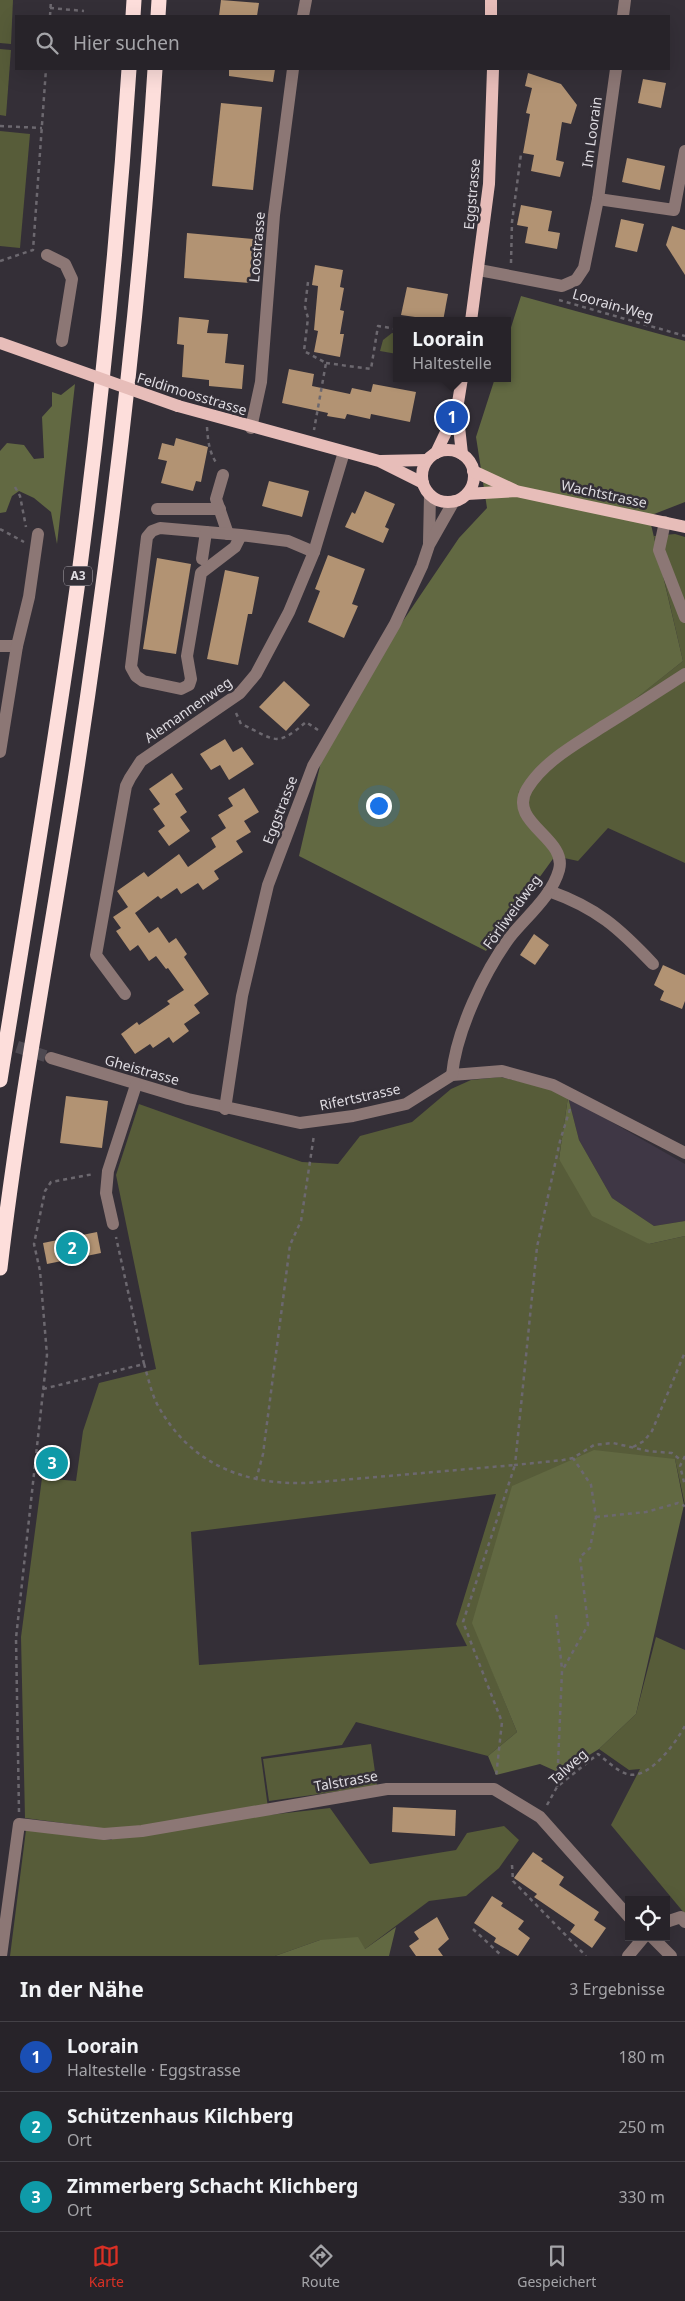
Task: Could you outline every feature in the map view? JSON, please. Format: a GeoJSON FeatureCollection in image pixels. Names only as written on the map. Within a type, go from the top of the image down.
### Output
{"type":"FeatureCollection","features":[{"type":"Feature","properties":{"kind":"highway"},"geometry":{"type":"LineString","coordinates":[[133,15],[134,0]]}},
{"type":"Feature","properties":{"kind":"highway"},"geometry":{"type":"LineString","coordinates":[[158,15],[159,0]]}},
{"type":"Feature","properties":{"kind":"highway","name":"A3"},"geometry":{"type":"LineString","coordinates":[[0,1080],[60,703],[86,518],[112,291],[129,70]]}},
{"type":"Feature","properties":{"kind":"highway","name":"A3"},"geometry":{"type":"LineString","coordinates":[[0,1268],[26,1082],[74,790],[105,572],[139,273],[155,70]]}},
{"type":"Feature","properties":{"kind":"main road"},"geometry":{"type":"LineString","coordinates":[[490,0],[491,15]]}},
{"type":"Feature","properties":{"kind":"main road","name":"Eggstrasse"},"geometry":{"type":"LineString","coordinates":[[472,317],[489,184],[493,70]]}},
{"type":"Feature","properties":{"kind":"main road","name":"Feldimoosstrasse"},"geometry":{"type":"LineString","coordinates":[[0,343],[178,406],[251,428],[379,461],[423,483]]}},
{"type":"Feature","properties":{"kind":"main road"},"geometry":{"type":"LineString","coordinates":[[432,457],[450,450],[462,454],[467,459],[473,471],[473,483],[467,494],[454,501],[444,502],[430,495],[423,483],[422,471],[432,457],[456,409],[461,382]]}},
{"type":"Feature","properties":{"kind":"main road"},"geometry":{"type":"LineString","coordinates":[[456,409],[462,454]]}},
{"type":"Feature","properties":{"kind":"main road","name":"Feldimoosstrasse"},"geometry":{"type":"LineString","coordinates":[[379,461],[432,457]]}},
{"type":"Feature","properties":{"kind":"main road","name":"Wachtstrasse"},"geometry":{"type":"LineString","coordinates":[[473,471],[516,491],[685,527]]}},
{"type":"Feature","properties":{"kind":"main road","name":"Wachtstrasse"},"geometry":{"type":"LineString","coordinates":[[467,494],[516,491]]}},
{"type":"Feature","properties":{"kind":"street"},"geometry":{"type":"LineString","coordinates":[[303,15],[306,0]]}},
{"type":"Feature","properties":{"kind":"street"},"geometry":{"type":"LineString","coordinates":[[623,15],[625,0]]}},
{"type":"Feature","properties":{"kind":"street","name":"Loostrasse"},"geometry":{"type":"LineString","coordinates":[[251,428],[261,382],[274,215],[293,70]]}},
{"type":"Feature","properties":{"kind":"street","name":"Im Loorain"},"geometry":{"type":"LineString","coordinates":[[479,270],[543,284],[562,286],[576,280],[584,268],[598,199],[616,70]]}},
{"type":"Feature","properties":{"kind":"street"},"geometry":{"type":"LineString","coordinates":[[598,199],[674,210],[685,151]]}},
{"type":"Feature","properties":{"kind":"street"},"geometry":{"type":"LineString","coordinates":[[47,256],[65,264],[72,279],[62,341]]}},
{"type":"Feature","properties":{"kind":"street","name":"Alemannenweg"},"geometry":{"type":"LineString","coordinates":[[125,994],[96,955],[126,786],[141,761],[240,693],[256,674],[289,612],[314,552],[344,452]]}},
{"type":"Feature","properties":{"kind":"street"},"geometry":{"type":"LineString","coordinates":[[223,475],[216,499],[220,510],[235,535],[234,547],[201,574],[187,656],[191,679],[189,685],[181,689],[143,682],[136,676],[131,667],[147,537],[152,531],[160,528],[206,532],[235,535],[288,541],[314,552]]}},
{"type":"Feature","properties":{"kind":"street","name":"Eggstrasse"},"geometry":{"type":"LineString","coordinates":[[429,545],[430,495]]}},
{"type":"Feature","properties":{"kind":"street","name":"Eggstrasse"},"geometry":{"type":"LineString","coordinates":[[226,1109],[242,996],[268,885],[313,766],[398,616],[429,545],[454,501]]}},
{"type":"Feature","properties":{"kind":"street"},"geometry":{"type":"LineString","coordinates":[[157,509],[220,510]]}},
{"type":"Feature","properties":{"kind":"street"},"geometry":{"type":"LineString","coordinates":[[665,522],[659,550],[685,617]]}},
{"type":"Feature","properties":{"kind":"street"},"geometry":{"type":"LineString","coordinates":[[202,559],[206,532]]}},
{"type":"Feature","properties":{"kind":"street"},"geometry":{"type":"LineString","coordinates":[[0,752],[17,646],[29,597],[38,534]]}},
{"type":"Feature","properties":{"kind":"street"},"geometry":{"type":"LineString","coordinates":[[0,646],[17,646]]}},
{"type":"Feature","properties":{"kind":"street","name":"Förliweidweg"},"geometry":{"type":"LineString","coordinates":[[452,1075],[453,1062],[468,1017],[489,971],[509,938],[549,891],[559,870],[559,857],[553,846],[528,818],[523,807],[523,797],[528,788],[552,760],[685,674]]}},
{"type":"Feature","properties":{"kind":"street"},"geometry":{"type":"LineString","coordinates":[[549,891],[596,911],[622,931],[653,964]]}},
{"type":"Feature","properties":{"kind":"street","name":"Gheistrasse"},"geometry":{"type":"LineString","coordinates":[[51,1058],[136,1085],[226,1109]]}},
{"type":"Feature","properties":{"kind":"street","name":"Rifertstrasse"},"geometry":{"type":"LineString","coordinates":[[226,1109],[300,1123],[353,1116],[406,1104],[452,1075],[502,1071],[553,1085],[685,1153]]}},
{"type":"Feature","properties":{"kind":"street"},"geometry":{"type":"LineString","coordinates":[[113,1224],[106,1193],[108,1171],[136,1085]]}},
{"type":"Feature","properties":{"kind":"street","name":"Talstrasse"},"geometry":{"type":"LineString","coordinates":[[19,1824],[104,1834],[142,1831],[387,1789],[494,1789]]}},
{"type":"Feature","properties":{"kind":"street"},"geometry":{"type":"LineString","coordinates":[[494,1789],[540,1817],[625,1913]]}},
{"type":"Feature","properties":{"kind":"street"},"geometry":{"type":"LineString","coordinates":[[2,1956],[19,1824]]}},
{"type":"Feature","properties":{"kind":"street"},"geometry":{"type":"LineString","coordinates":[[670,1921],[681,1917],[685,1922]]}},
{"type":"Feature","properties":{"kind":"street"},"geometry":{"type":"LineString","coordinates":[[628,1956],[641,1941]]}},
{"type":"Feature","properties":{"kind":"street"},"geometry":{"type":"LineString","coordinates":[[656,1941],[671,1956]]}},
{"type":"Feature","properties":{"kind":"path"},"geometry":{"type":"LineString","coordinates":[[50,15],[51,0]]}},
{"type":"Feature","properties":{"kind":"path"},"geometry":{"type":"LineString","coordinates":[[50,8],[84,11]]}},
{"type":"Feature","properties":{"kind":"path"},"geometry":{"type":"LineString","coordinates":[[0,261],[33,250],[46,70]]}},
{"type":"Feature","properties":{"kind":"path"},"geometry":{"type":"LineString","coordinates":[[0,126],[42,128]]}},
{"type":"Feature","properties":{"kind":"path"},"geometry":{"type":"LineString","coordinates":[[511,277],[512,222],[521,154]]}},
{"type":"Feature","properties":{"kind":"path"},"geometry":{"type":"LineString","coordinates":[[308,282],[305,307],[308,318],[304,351],[326,363],[371,369],[378,326],[393,328]]}},
{"type":"Feature","properties":{"kind":"path","name":"Loorain-Weg"},"geometry":{"type":"LineString","coordinates":[[543,284],[556,299],[685,336]]}},
{"type":"Feature","properties":{"kind":"path"},"geometry":{"type":"LineString","coordinates":[[312,444],[326,363]]}},
{"type":"Feature","properties":{"kind":"path"},"geometry":{"type":"LineString","coordinates":[[208,426],[208,450],[223,475]]}},
{"type":"Feature","properties":{"kind":"path"},"geometry":{"type":"LineString","coordinates":[[15,488],[20,496],[25,512],[27,531],[36,548]]}},
{"type":"Feature","properties":{"kind":"path"},"geometry":{"type":"LineString","coordinates":[[0,529],[36,548]]}},
{"type":"Feature","properties":{"kind":"path"},"geometry":{"type":"LineString","coordinates":[[229,701],[241,724],[277,740],[287,738],[306,722],[329,738]]}},
{"type":"Feature","properties":{"kind":"path"},"geometry":{"type":"LineString","coordinates":[[494,1789],[502,1722],[463,1622],[515,1465],[537,1247],[560,1141],[574,1095]]}},
{"type":"Feature","properties":{"kind":"path"},"geometry":{"type":"LineString","coordinates":[[256,1480],[262,1454],[290,1245],[300,1221],[314,1136]]}},
{"type":"Feature","properties":{"kind":"path"},"geometry":{"type":"LineString","coordinates":[[19,1824],[16,1638],[47,1355],[40,1271],[34,1244],[45,1191],[51,1182],[108,1171]]}},
{"type":"Feature","properties":{"kind":"path"},"geometry":{"type":"LineString","coordinates":[[113,1224],[144,1364],[157,1402],[174,1431],[187,1445],[226,1470],[256,1480],[278,1484],[307,1483],[515,1465],[573,1458],[594,1445],[612,1444],[672,1453],[682,1461]]}},
{"type":"Feature","properties":{"kind":"path"},"geometry":{"type":"LineString","coordinates":[[632,1448],[644,1441],[652,1431],[685,1352]]}},
{"type":"Feature","properties":{"kind":"path"},"geometry":{"type":"LineString","coordinates":[[43,1389],[144,1364]]}},
{"type":"Feature","properties":{"kind":"path"},"geometry":{"type":"LineString","coordinates":[[685,1456],[680,1466],[685,1486]]}},
{"type":"Feature","properties":{"kind":"path"},"geometry":{"type":"LineString","coordinates":[[562,1671],[588,1625],[580,1556],[590,1548],[596,1517],[591,1485],[573,1458]]}},
{"type":"Feature","properties":{"kind":"path"},"geometry":{"type":"LineString","coordinates":[[596,1517],[646,1512],[678,1503],[685,1506]]}},
{"type":"Feature","properties":{"kind":"path"},"geometry":{"type":"LineString","coordinates":[[556,1615],[562,1671],[557,1787]]}},
{"type":"Feature","properties":{"kind":"path","name":"Talweg"},"geometry":{"type":"LineString","coordinates":[[540,1817],[557,1787],[598,1754],[627,1774],[641,1774],[655,1765],[678,1738],[685,1726]]}},
{"type":"Feature","properties":{"kind":"path"},"geometry":{"type":"LineString","coordinates":[[512,1865],[513,1881],[586,1956]]}},
{"type":"Feature","properties":{"kind":"path"},"geometry":{"type":"LineString","coordinates":[[473,1929],[502,1956]]}},
{"type":"Feature","properties":{"kind":"shaded area"},"geometry":{"type":"Polygon","coordinates":[[[568,1097],[685,1164],[685,1221],[654,1226],[612,1198],[579,1140],[568,1097]]]}},
{"type":"Feature","properties":{"kind":"green space"},"geometry":{"type":"Polygon","coordinates":[[[0,0],[13,0],[11,44],[0,43],[0,0]]]}},
{"type":"Feature","properties":{"kind":"green space"},"geometry":{"type":"Polygon","coordinates":[[[0,49],[11,50],[6,116],[0,115],[0,49]]]}},
{"type":"Feature","properties":{"kind":"green space"},"geometry":{"type":"Polygon","coordinates":[[[0,131],[30,134],[20,248],[0,246],[0,131]]]}},
{"type":"Feature","properties":{"kind":"green space"},"geometry":{"type":"Polygon","coordinates":[[[521,296],[685,341],[685,502],[649,516],[683,661],[518,792],[555,856],[486,951],[299,856],[328,732],[459,538],[487,508],[476,437],[494,382],[511,382],[511,327],[521,296]]]}},
{"type":"Feature","properties":{"kind":"green space"},"geometry":{"type":"Polygon","coordinates":[[[393,333],[393,353],[380,351],[383,340],[393,333]]]}},
{"type":"Feature","properties":{"kind":"green space"},"geometry":{"type":"Polygon","coordinates":[[[75,384],[57,544],[51,512],[34,498],[19,491],[12,496],[6,512],[0,513],[0,451],[7,443],[24,445],[34,459],[44,458],[42,417],[52,406],[52,392],[61,395],[75,384]]]}},
{"type":"Feature","properties":{"kind":"green space"},"geometry":{"type":"Polygon","coordinates":[[[675,534],[685,537],[685,863],[608,828],[578,861],[555,856],[517,792],[683,661],[654,536],[675,534]]]}},
{"type":"Feature","properties":{"kind":"green space"},"geometry":{"type":"Polygon","coordinates":[[[500,1077],[549,1088],[568,1097],[559,1159],[649,1244],[685,1236],[685,1505],[675,1459],[473,1623],[517,1732],[488,1756],[356,1722],[342,1745],[261,1757],[269,1815],[330,1808],[370,1864],[456,1850],[467,1833],[504,1826],[519,1840],[499,1868],[466,1896],[429,1901],[365,1949],[320,1940],[275,1956],[10,1956],[26,1830],[111,1840],[128,1828],[100,1828],[25,1818],[21,1637],[42,1478],[76,1481],[83,1431],[99,1383],[156,1369],[116,1175],[139,1104],[302,1162],[338,1164],[360,1136],[412,1122],[451,1089],[471,1080],[500,1077]],[[496,1494],[191,1532],[199,1665],[467,1646],[456,1624],[496,1494]]]}},
{"type":"Feature","properties":{"kind":"green space"},"geometry":{"type":"Polygon","coordinates":[[[568,1097],[579,1140],[612,1198],[654,1226],[685,1221],[685,1236],[649,1244],[592,1216],[559,1159],[568,1097]]]}},
{"type":"Feature","properties":{"kind":"green space"},"geometry":{"type":"Polygon","coordinates":[[[594,1450],[675,1459],[684,1505],[636,1714],[599,1749],[560,1773],[540,1764],[496,1775],[488,1756],[517,1732],[472,1623],[512,1486],[594,1450]]]}},
{"type":"Feature","properties":{"kind":"green space"},"geometry":{"type":"Polygon","coordinates":[[[656,1637],[685,1650],[685,1914],[611,1825],[640,1769],[629,1770],[599,1749],[636,1714],[656,1637]]]}},
{"type":"Feature","properties":{"kind":"green space"},"geometry":{"type":"Polygon","coordinates":[[[371,1744],[377,1786],[269,1801],[263,1759],[371,1744]]]}},
{"type":"Feature","properties":{"kind":"green space"},"geometry":{"type":"Polygon","coordinates":[[[396,1927],[389,1956],[275,1956],[320,1940],[358,1937],[365,1949],[396,1927]]]}},
{"type":"Feature","properties":{"kind":"building"},"geometry":{"type":"Polygon","coordinates":[[[221,0],[259,3],[257,15],[219,15],[221,0]]]}},
{"type":"Feature","properties":{"kind":"building"},"geometry":{"type":"Polygon","coordinates":[[[229,70],[275,70],[273,82],[229,76],[229,70]]]}},
{"type":"Feature","properties":{"kind":"building"},"geometry":{"type":"Polygon","coordinates":[[[528,73],[561,84],[577,105],[571,124],[562,122],[556,160],[564,162],[560,177],[531,171],[534,155],[523,153],[530,114],[526,113],[532,88],[525,86],[528,73]]]}},
{"type":"Feature","properties":{"kind":"building"},"geometry":{"type":"Polygon","coordinates":[[[643,79],[666,83],[661,108],[638,103],[643,79]]]}},
{"type":"Feature","properties":{"kind":"building"},"geometry":{"type":"Polygon","coordinates":[[[221,103],[262,107],[253,190],[212,186],[221,103]]]}},
{"type":"Feature","properties":{"kind":"building"},"geometry":{"type":"Polygon","coordinates":[[[627,158],[665,166],[660,190],[622,182],[627,158]]]}},
{"type":"Feature","properties":{"kind":"building"},"geometry":{"type":"Polygon","coordinates":[[[521,205],[552,211],[548,231],[560,233],[557,249],[525,243],[528,227],[517,225],[521,205]]]}},
{"type":"Feature","properties":{"kind":"building"},"geometry":{"type":"Polygon","coordinates":[[[621,219],[644,224],[637,252],[615,247],[621,219]]]}},
{"type":"Feature","properties":{"kind":"building"},"geometry":{"type":"Polygon","coordinates":[[[672,226],[685,230],[685,275],[666,245],[672,226]]]}},
{"type":"Feature","properties":{"kind":"building"},"geometry":{"type":"Polygon","coordinates":[[[187,233],[253,239],[250,283],[184,278],[187,233]]]}},
{"type":"Feature","properties":{"kind":"building"},"geometry":{"type":"Polygon","coordinates":[[[315,265],[343,270],[340,287],[344,288],[340,310],[344,311],[340,334],[344,334],[340,357],[314,352],[318,331],[314,330],[318,286],[312,285],[315,265]]]}},
{"type":"Feature","properties":{"kind":"building"},"geometry":{"type":"Polygon","coordinates":[[[407,287],[448,294],[444,317],[401,315],[407,287]]]}},
{"type":"Feature","properties":{"kind":"building"},"geometry":{"type":"Polygon","coordinates":[[[179,317],[209,320],[207,333],[228,334],[225,363],[244,365],[242,389],[209,386],[209,380],[182,377],[184,345],[177,344],[179,317]]]}},
{"type":"Feature","properties":{"kind":"building"},"geometry":{"type":"Polygon","coordinates":[[[289,369],[314,374],[312,386],[350,394],[352,388],[371,392],[373,384],[416,392],[410,422],[371,414],[370,419],[347,414],[345,419],[327,416],[328,413],[282,403],[289,369]]]}},
{"type":"Feature","properties":{"kind":"building"},"geometry":{"type":"Polygon","coordinates":[[[176,438],[208,447],[201,482],[196,481],[193,491],[161,483],[167,461],[158,459],[162,443],[174,446],[176,438]]]}},
{"type":"Feature","properties":{"kind":"building"},"geometry":{"type":"Polygon","coordinates":[[[269,481],[309,491],[302,517],[262,506],[269,481]]]}},
{"type":"Feature","properties":{"kind":"building"},"geometry":{"type":"Polygon","coordinates":[[[365,491],[395,504],[385,527],[389,529],[383,543],[345,527],[352,512],[355,514],[365,491]]]}},
{"type":"Feature","properties":{"kind":"building"},"geometry":{"type":"Polygon","coordinates":[[[328,555],[365,569],[352,604],[358,606],[344,638],[308,622],[320,591],[315,589],[328,555]]]}},
{"type":"Feature","properties":{"kind":"building"},"geometry":{"type":"Polygon","coordinates":[[[157,558],[191,564],[176,654],[143,649],[157,558]]]}},
{"type":"Feature","properties":{"kind":"building"},"geometry":{"type":"Polygon","coordinates":[[[225,570],[259,577],[252,614],[248,614],[238,665],[207,659],[225,570]]]}},
{"type":"Feature","properties":{"kind":"building"},"geometry":{"type":"Polygon","coordinates":[[[284,681],[310,705],[286,731],[259,707],[284,681]]]}},
{"type":"Feature","properties":{"kind":"building"},"geometry":{"type":"Polygon","coordinates":[[[225,739],[233,752],[242,747],[254,764],[229,780],[220,765],[211,770],[200,754],[225,739]]]}},
{"type":"Feature","properties":{"kind":"building"},"geometry":{"type":"Polygon","coordinates":[[[172,773],[183,789],[175,794],[187,812],[180,817],[190,831],[169,846],[158,831],[165,826],[153,809],[160,804],[149,789],[172,773]]]}},
{"type":"Feature","properties":{"kind":"building"},"geometry":{"type":"Polygon","coordinates":[[[244,788],[259,812],[244,821],[251,832],[236,841],[243,852],[214,871],[219,879],[203,890],[198,883],[181,894],[177,888],[161,899],[158,896],[135,913],[149,933],[158,927],[169,943],[176,938],[187,954],[184,957],[209,994],[194,1005],[200,1013],[184,1024],[189,1031],[173,1043],[169,1037],[153,1048],[150,1044],[135,1054],[121,1034],[137,1022],[139,1025],[170,1004],[167,1001],[184,990],[168,968],[166,969],[156,956],[149,961],[138,945],[130,951],[116,931],[121,928],[113,917],[128,907],[117,891],[144,872],[148,877],[179,854],[188,867],[216,847],[211,838],[226,828],[218,815],[233,806],[228,798],[244,788]]]}},
{"type":"Feature","properties":{"kind":"building"},"geometry":{"type":"Polygon","coordinates":[[[534,934],[549,945],[535,965],[520,955],[534,934]]]}},
{"type":"Feature","properties":{"kind":"building"},"geometry":{"type":"Polygon","coordinates":[[[663,965],[685,975],[685,1001],[682,1009],[660,1000],[664,991],[654,985],[663,965]]]}},
{"type":"Feature","properties":{"kind":"building"},"geometry":{"type":"Polygon","coordinates":[[[66,1096],[108,1101],[102,1148],[60,1143],[66,1096]]]}},
{"type":"Feature","properties":{"kind":"building"},"geometry":{"type":"Polygon","coordinates":[[[97,1232],[101,1253],[47,1264],[43,1243],[97,1232]]]}},
{"type":"Feature","properties":{"kind":"building"},"geometry":{"type":"Polygon","coordinates":[[[48,1456],[60,1457],[58,1466],[51,1471],[45,1465],[45,1460],[48,1456]]]}},
{"type":"Feature","properties":{"kind":"building"},"geometry":{"type":"Polygon","coordinates":[[[393,1807],[456,1810],[455,1836],[392,1832],[393,1807]]]}},
{"type":"Feature","properties":{"kind":"building"},"geometry":{"type":"Polygon","coordinates":[[[533,1852],[543,1859],[541,1861],[564,1877],[559,1885],[599,1912],[594,1920],[606,1928],[592,1948],[570,1932],[575,1925],[534,1897],[537,1894],[514,1878],[533,1852]]]}},
{"type":"Feature","properties":{"kind":"building"},"geometry":{"type":"Polygon","coordinates":[[[492,1896],[503,1903],[501,1906],[524,1921],[518,1929],[530,1938],[518,1956],[494,1942],[496,1938],[474,1923],[492,1896]]]}},
{"type":"Feature","properties":{"kind":"building"},"geometry":{"type":"Polygon","coordinates":[[[437,1917],[449,1939],[438,1949],[443,1956],[416,1956],[409,1946],[419,1939],[414,1932],[437,1917]]]}},
{"type":"Feature","properties":{"kind":"tunnel"},"geometry":{"type":"LineString","coordinates":[[0,1041],[51,1058]]}},
{"type":"Feature","properties":{"kind":"place","name":"Loorain"},"geometry":{"type":"Point","coordinates":[452,417]}},
{"type":"Feature","properties":{"kind":"place","name":"Schützenhaus Kilchberg"},"geometry":{"type":"Point","coordinates":[72,1248]}},
{"type":"Feature","properties":{"kind":"place","name":"Zimmerberg Schacht Klichberg"},"geometry":{"type":"Point","coordinates":[52,1463]}}]}
